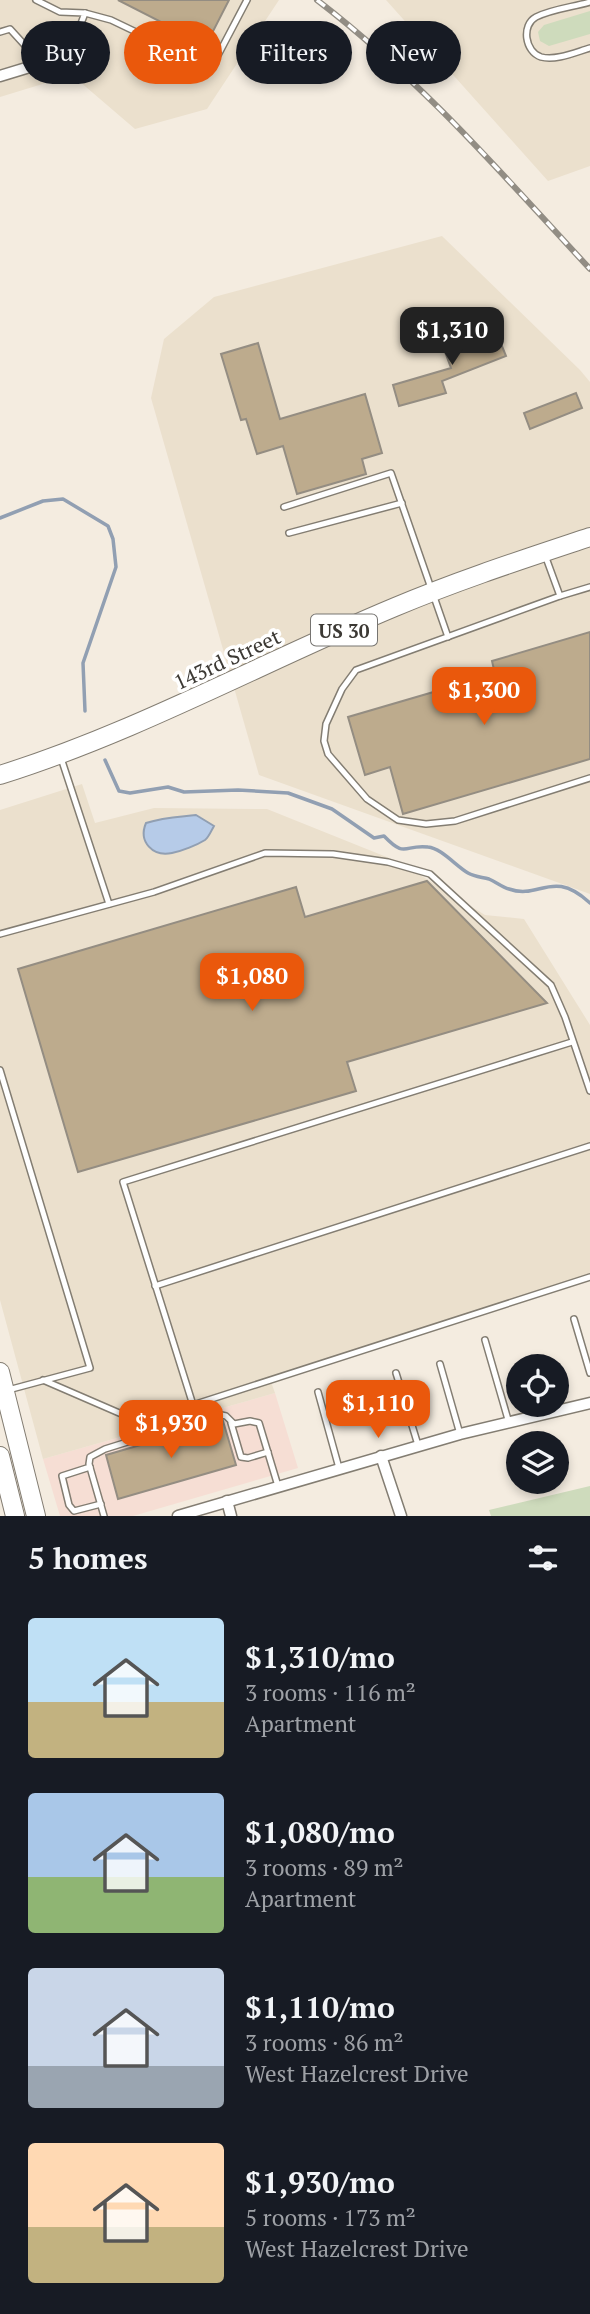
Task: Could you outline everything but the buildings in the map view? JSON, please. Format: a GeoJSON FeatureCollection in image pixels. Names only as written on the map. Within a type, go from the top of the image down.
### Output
{"type":"FeatureCollection","features":[{"type":"Feature","properties":{"kind":"main road","name":"143rd Street"},"geometry":{"type":"LineString","coordinates":[[0,775],[60,755],[168,711],[433,591],[590,537]]}},
{"type":"Feature","properties":{"kind":"main road"},"geometry":{"type":"LineString","coordinates":[[0,1372],[36,1516]]}},
{"type":"Feature","properties":{"kind":"main road"},"geometry":{"type":"LineString","coordinates":[[0,1456],[15,1516]]}},
{"type":"Feature","properties":{"kind":"street"},"geometry":{"type":"LineString","coordinates":[[0,76],[21,70]]}},
{"type":"Feature","properties":{"kind":"street"},"geometry":{"type":"LineString","coordinates":[[178,1516],[418,1445],[590,1404]]}},
{"type":"Feature","properties":{"kind":"street"},"geometry":{"type":"LineString","coordinates":[[381,1456],[401,1516]]}},
{"type":"Feature","properties":{"kind":"street"},"geometry":{"type":"LineString","coordinates":[[227,1501],[231,1516]]}},
{"type":"Feature","properties":{"kind":"lane"},"geometry":{"type":"LineString","coordinates":[[36,0],[60,12],[85,13],[111,20],[206,66],[216,59],[247,0]]}},
{"type":"Feature","properties":{"kind":"lane"},"geometry":{"type":"LineString","coordinates":[[590,2],[535,18],[528,25],[526,34],[530,48],[543,58],[590,48]]}},
{"type":"Feature","properties":{"kind":"lane"},"geometry":{"type":"LineString","coordinates":[[82,21],[85,13]]}},
{"type":"Feature","properties":{"kind":"lane"},"geometry":{"type":"LineString","coordinates":[[0,32],[10,29],[21,41]]}},
{"type":"Feature","properties":{"kind":"lane"},"geometry":{"type":"LineString","coordinates":[[284,507],[391,473],[448,637]]}},
{"type":"Feature","properties":{"kind":"lane"},"geometry":{"type":"LineString","coordinates":[[289,533],[402,503]]}},
{"type":"Feature","properties":{"kind":"lane"},"geometry":{"type":"LineString","coordinates":[[544,552],[560,596]]}},
{"type":"Feature","properties":{"kind":"lane"},"geometry":{"type":"LineString","coordinates":[[590,587],[356,670],[342,689],[326,724],[324,741],[328,754],[367,799],[398,820],[426,824],[455,821],[590,778]]}},
{"type":"Feature","properties":{"kind":"lane"},"geometry":{"type":"LineString","coordinates":[[60,755],[109,904]]}},
{"type":"Feature","properties":{"kind":"lane"},"geometry":{"type":"LineString","coordinates":[[0,934],[154,892],[265,853],[333,854],[388,862],[430,874],[551,985],[590,1091]]}},
{"type":"Feature","properties":{"kind":"lane"},"geometry":{"type":"LineString","coordinates":[[193,1405],[122,1182],[572,1042]]}},
{"type":"Feature","properties":{"kind":"lane"},"geometry":{"type":"LineString","coordinates":[[0,1070],[90,1368],[5,1391]]}},
{"type":"Feature","properties":{"kind":"lane"},"geometry":{"type":"LineString","coordinates":[[155,1286],[590,1146]]}},
{"type":"Feature","properties":{"kind":"lane"},"geometry":{"type":"LineString","coordinates":[[43,1380],[140,1422],[590,1277]]}},
{"type":"Feature","properties":{"kind":"lane"},"geometry":{"type":"LineString","coordinates":[[575,1319],[590,1373]]}},
{"type":"Feature","properties":{"kind":"lane"},"geometry":{"type":"LineString","coordinates":[[485,1340],[509,1423]]}},
{"type":"Feature","properties":{"kind":"lane"},"geometry":{"type":"LineString","coordinates":[[439,1364],[460,1434]]}},
{"type":"Feature","properties":{"kind":"lane"},"geometry":{"type":"LineString","coordinates":[[396,1373],[418,1445]]}},
{"type":"Feature","properties":{"kind":"lane"},"geometry":{"type":"LineString","coordinates":[[318,1392],[340,1468]]}},
{"type":"Feature","properties":{"kind":"lane"},"geometry":{"type":"LineString","coordinates":[[104,1516],[90,1467],[90,1457],[105,1449],[217,1414],[226,1416],[232,1423],[241,1457],[248,1458],[268,1452]]}},
{"type":"Feature","properties":{"kind":"lane"},"geometry":{"type":"LineString","coordinates":[[232,1423],[259,1423],[278,1486]]}},
{"type":"Feature","properties":{"kind":"lane"},"geometry":{"type":"LineString","coordinates":[[90,1467],[62,1476],[69,1505],[74,1511],[101,1504]]}},
{"type":"Feature","properties":{"kind":"shaded area"},"geometry":{"type":"Polygon","coordinates":[[[0,0],[279,0],[265,21],[236,21],[236,65],[207,109],[135,129],[82,84],[110,84],[110,21],[21,21],[21,84],[43,84],[0,97],[0,0]]]}},
{"type":"Feature","properties":{"kind":"shaded area"},"geometry":{"type":"Polygon","coordinates":[[[386,0],[590,0],[590,166],[548,181],[461,84],[461,21],[405,21],[386,0]]]}},
{"type":"Feature","properties":{"kind":"shaded area"},"geometry":{"type":"Polygon","coordinates":[[[442,236],[590,382],[590,894],[259,775],[151,398],[164,339],[214,297],[442,236]]]}},
{"type":"Feature","properties":{"kind":"shaded area"},"geometry":{"type":"Polygon","coordinates":[[[82,784],[95,823],[154,808],[267,809],[399,862],[485,915],[524,919],[590,1025],[590,1276],[270,1379],[275,1393],[43,1459],[0,1300],[0,810],[82,784]]]}},
{"type":"Feature","properties":{"kind":"shaded area"},"geometry":{"type":"Polygon","coordinates":[[[275,1393],[298,1468],[133,1516],[60,1516],[43,1459],[275,1393]]]}},
{"type":"Feature","properties":{"kind":"green space"},"geometry":{"type":"Polygon","coordinates":[[[590,11],[590,34],[549,46],[540,41],[538,32],[544,25],[590,11]]]}},
{"type":"Feature","properties":{"kind":"green space"},"geometry":{"type":"Polygon","coordinates":[[[590,1486],[590,1516],[491,1516],[489,1510],[556,1494],[569,1494],[569,1491],[590,1486]]]}},
{"type":"Feature","properties":{"kind":"water"},"geometry":{"type":"Polygon","coordinates":[[[196,815],[214,826],[202,842],[165,854],[149,847],[144,836],[146,823],[196,815]]]}},
{"type":"Feature","properties":{"kind":"waterway"},"geometry":{"type":"LineString","coordinates":[[0,518],[43,501],[63,499],[108,526],[113,539],[116,567],[83,663],[85,711]]}},
{"type":"Feature","properties":{"kind":"waterway"},"geometry":{"type":"LineString","coordinates":[[105,760],[119,791],[130,793],[168,787],[184,792],[238,790],[288,793],[332,809],[374,838],[384,836],[401,849],[433,848],[468,873],[489,879],[506,888],[529,891],[556,886],[577,893],[590,903]]}},
{"type":"Feature","properties":{"kind":"railway"},"geometry":{"type":"LineString","coordinates":[[317,0],[425,95],[590,269]]}}]}
